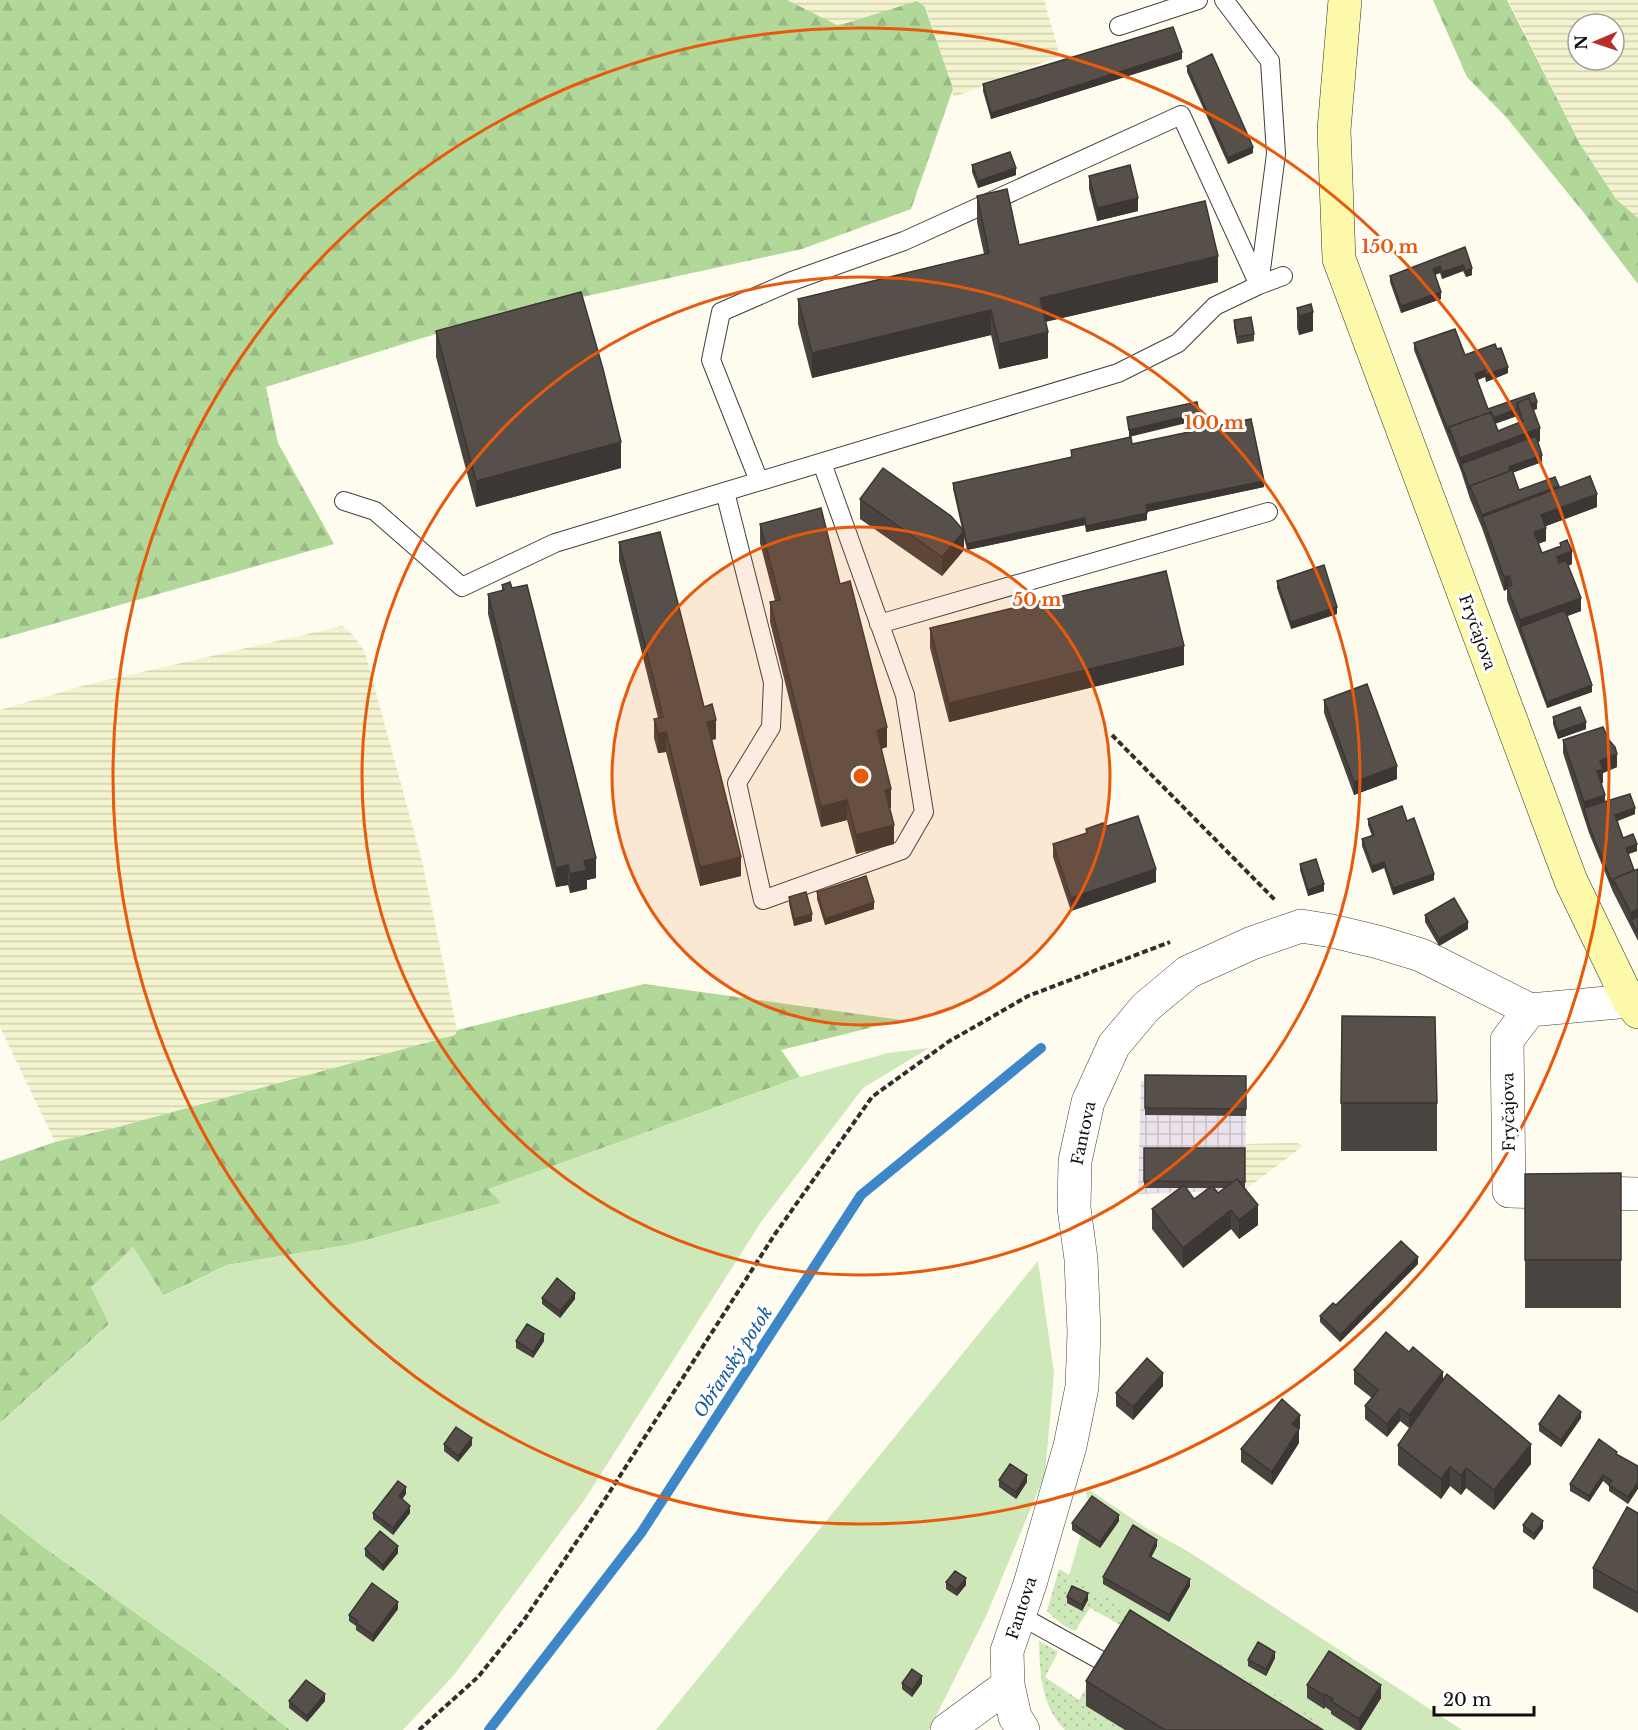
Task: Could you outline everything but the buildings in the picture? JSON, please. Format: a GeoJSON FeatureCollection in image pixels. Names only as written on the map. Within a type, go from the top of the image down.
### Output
{"type":"FeatureCollection","features":[{"type":"Feature","properties":{"kind":"main road","name":"Fryčajova"},"geometry":{"type":"LineString","coordinates":[[1345,0],[1334,130],[1340,259],[1570,881],[1634,1006]]}},
{"type":"Feature","properties":{"kind":"street","name":"Fantova"},"geometry":{"type":"LineString","coordinates":[[1023,1730],[1015,1717],[1008,1685],[1007,1651],[1070,1446],[1083,1387],[1084,1332],[1081,1259],[1074,1208],[1075,1161],[1088,1102],[1114,1045],[1146,1007],[1188,972],[1252,943],[1301,926],[1378,942],[1421,955],[1530,1010]]}},
{"type":"Feature","properties":{"kind":"street","name":"Fryčajova"},"geometry":{"type":"LineString","coordinates":[[1634,1006],[1530,1010],[1507,1040],[1509,1191],[1638,1194]]}},
{"type":"Feature","properties":{"kind":"street"},"geometry":{"type":"LineString","coordinates":[[947,1730],[1008,1685]]}},
{"type":"Feature","properties":{"kind":"lane"},"geometry":{"type":"LineString","coordinates":[[1119,26],[1198,0]]}},
{"type":"Feature","properties":{"kind":"lane"},"geometry":{"type":"LineString","coordinates":[[1224,0],[1270,61],[1276,154],[1259,285]]}},
{"type":"Feature","properties":{"kind":"lane"},"geometry":{"type":"LineString","coordinates":[[759,481],[711,360],[721,312],[792,280],[904,241],[1181,115],[1259,285]]}},
{"type":"Feature","properties":{"kind":"lane"},"geometry":{"type":"LineString","coordinates":[[344,501],[375,511],[462,587],[555,543],[1118,374],[1178,343],[1215,306],[1284,276]]}},
{"type":"Feature","properties":{"kind":"lane"},"geometry":{"type":"LineString","coordinates":[[725,492],[773,682],[771,727],[737,783],[763,900],[902,850],[924,812],[904,695],[822,463]]}},
{"type":"Feature","properties":{"kind":"lane"},"geometry":{"type":"LineString","coordinates":[[879,624],[1268,512]]}},
{"type":"Feature","properties":{"kind":"lane"},"geometry":{"type":"LineString","coordinates":[[1019,1615],[1111,1666]]}},
{"type":"Feature","properties":{"kind":"path"},"geometry":{"type":"LineString","coordinates":[[1112,735],[1301,926]]}},
{"type":"Feature","properties":{"kind":"path"},"geometry":{"type":"LineString","coordinates":[[419,1730],[478,1677],[524,1620],[600,1507],[775,1234],[872,1097],[948,1042],[1028,996],[1172,941]]}},
{"type":"Feature","properties":{"kind":"shaded area"},"geometry":{"type":"Polygon","coordinates":[[[1141,1081],[1163,1081],[1246,1116],[1245,1190],[1138,1194],[1141,1081]]]}},
{"type":"Feature","properties":{"kind":"green space"},"geometry":{"type":"Polygon","coordinates":[[[0,0],[787,0],[837,25],[917,1],[925,7],[953,89],[911,209],[802,249],[514,312],[266,387],[278,443],[334,544],[0,639],[0,0]]]}},
{"type":"Feature","properties":{"kind":"green space"},"geometry":{"type":"Polygon","coordinates":[[[787,0],[1044,0],[1060,56],[954,97],[926,7],[837,25],[787,0]]]}},
{"type":"Feature","properties":{"kind":"green space"},"geometry":{"type":"Polygon","coordinates":[[[1433,0],[1507,0],[1580,144],[1616,199],[1638,218],[1638,284],[1507,118],[1467,77],[1433,0]]]}},
{"type":"Feature","properties":{"kind":"green space"},"geometry":{"type":"Polygon","coordinates":[[[1508,0],[1638,0],[1638,218],[1616,199],[1580,144],[1508,0]]]}},
{"type":"Feature","properties":{"kind":"green space"},"geometry":{"type":"Polygon","coordinates":[[[342,626],[353,635],[365,652],[423,865],[457,1030],[456,1035],[55,1142],[0,1027],[0,710],[82,686],[342,626]]]}},
{"type":"Feature","properties":{"kind":"green space"},"geometry":{"type":"Polygon","coordinates":[[[644,984],[901,1020],[781,1050],[800,1077],[489,1189],[502,1203],[348,1245],[227,1265],[163,1296],[133,1247],[109,1324],[0,1423],[0,1161],[55,1142],[455,1035],[457,1030],[644,984]]]}},
{"type":"Feature","properties":{"kind":"green space"},"geometry":{"type":"Polygon","coordinates":[[[929,1048],[863,1088],[761,1222],[585,1499],[454,1675],[403,1730],[290,1730],[218,1672],[0,1513],[0,1423],[109,1324],[91,1287],[133,1247],[164,1296],[227,1265],[348,1245],[501,1203],[489,1189],[800,1077],[888,1053],[929,1048]]]}},
{"type":"Feature","properties":{"kind":"green space"},"geometry":{"type":"Polygon","coordinates":[[[1297,1143],[1303,1146],[1245,1190],[1246,1144],[1297,1143]]]}},
{"type":"Feature","properties":{"kind":"green space"},"geometry":{"type":"Polygon","coordinates":[[[1038,1261],[1054,1373],[1045,1474],[987,1614],[929,1730],[656,1730],[1038,1261]]]}},
{"type":"Feature","properties":{"kind":"green space"},"geometry":{"type":"Polygon","coordinates":[[[1085,1487],[1462,1730],[1336,1730],[1069,1575],[1089,1507],[1085,1487]]]}},
{"type":"Feature","properties":{"kind":"green space"},"geometry":{"type":"Polygon","coordinates":[[[0,1513],[218,1672],[290,1730],[0,1730],[0,1513]]]}},
{"type":"Feature","properties":{"kind":"green space"},"geometry":{"type":"Polygon","coordinates":[[[1059,1569],[1336,1730],[1065,1730],[1057,1721],[1046,1700],[1041,1677],[1039,1641],[1057,1651],[1045,1677],[1079,1700],[1122,1626],[1090,1608],[1075,1631],[1053,1617],[1047,1611],[1059,1569]]]}},
{"type":"Feature","properties":{"kind":"waterway","name":"Obřanský potok"},"geometry":{"type":"LineString","coordinates":[[489,1730],[641,1533],[861,1195],[1041,1048]]}}]}
